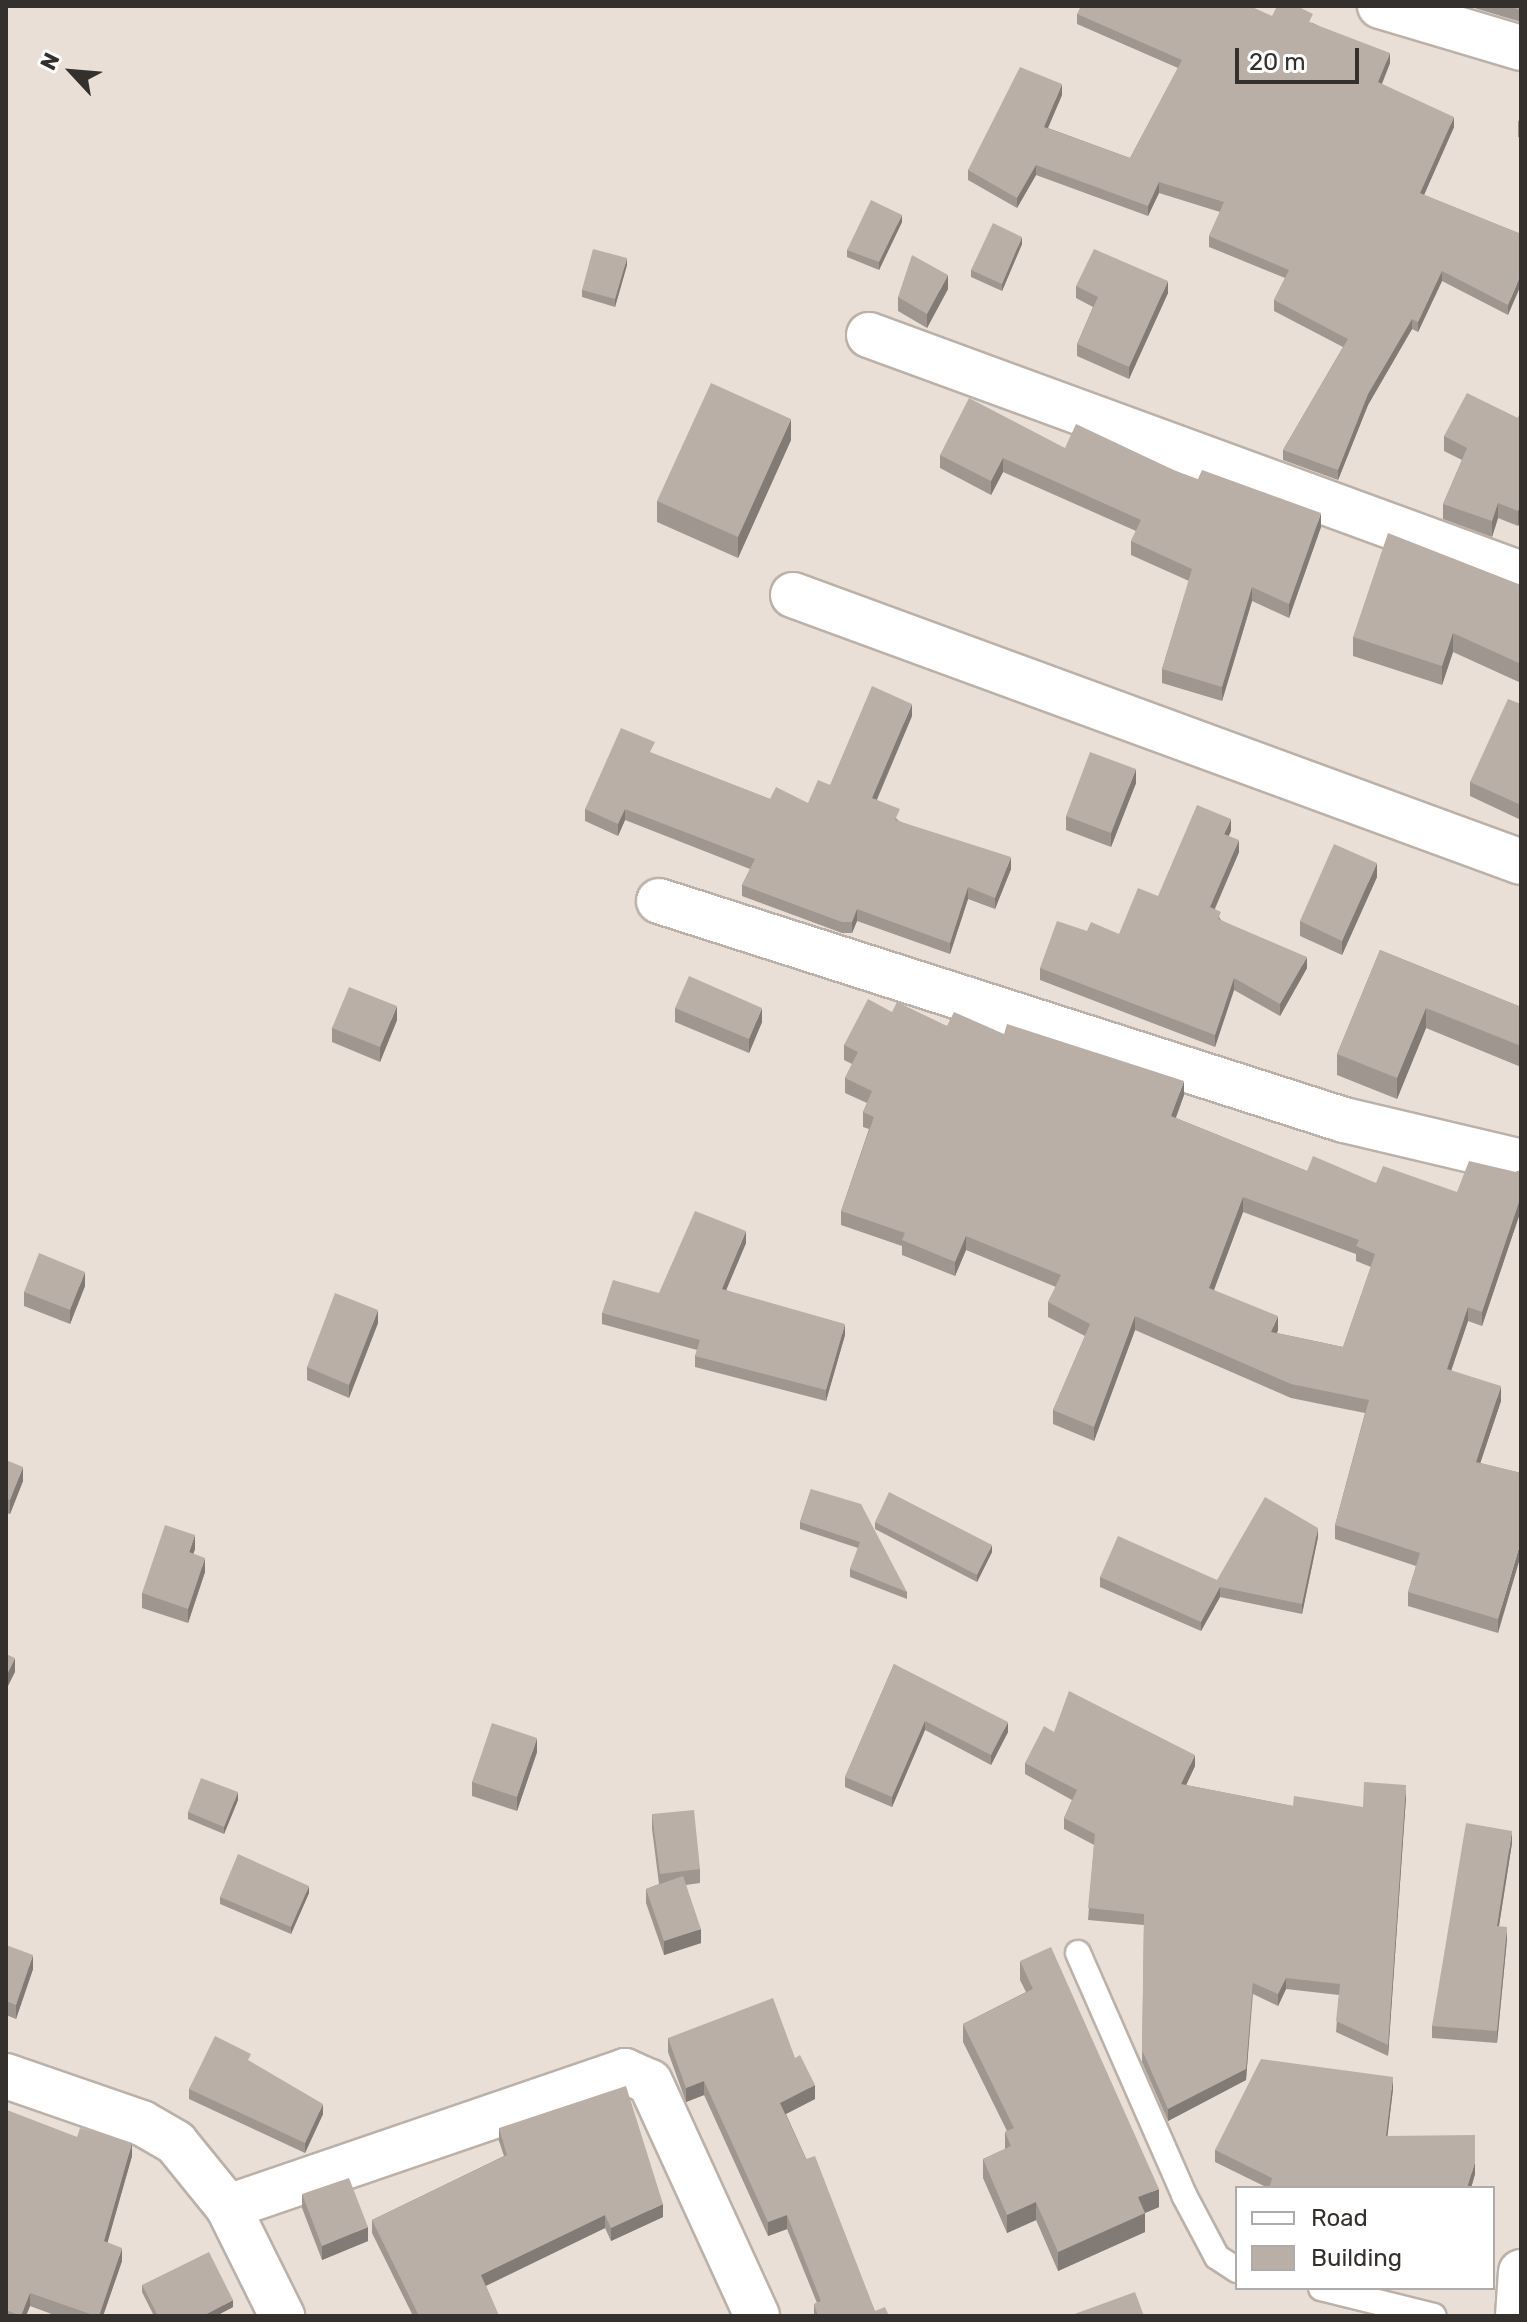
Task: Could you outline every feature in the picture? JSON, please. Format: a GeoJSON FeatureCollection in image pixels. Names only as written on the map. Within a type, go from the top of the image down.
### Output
{"type":"FeatureCollection","features":[{"type":"Feature","properties":{"kind":"street"},"geometry":{"type":"LineString","coordinates":[[1380,6],[1521,48]]}},
{"type":"Feature","properties":{"kind":"street"},"geometry":{"type":"LineString","coordinates":[[869,335],[1521,574]]}},
{"type":"Feature","properties":{"kind":"street"},"geometry":{"type":"LineString","coordinates":[[793,595],[1521,862]]}},
{"type":"Feature","properties":{"kind":"street"},"geometry":{"type":"LineString","coordinates":[[659,901],[1344,1120],[1521,1162]]}},
{"type":"Feature","properties":{"kind":"street"},"geometry":{"type":"LineString","coordinates":[[228,2207],[625,2071],[650,2082],[757,2316]]}},
{"type":"Feature","properties":{"kind":"street"},"geometry":{"type":"LineString","coordinates":[[6,2076],[142,2123],[201,2167],[228,2207],[282,2316]]}},
{"type":"Feature","properties":{"kind":"street"},"geometry":{"type":"LineString","coordinates":[[1518,2316],[1521,2272]]}},
{"type":"Feature","properties":{"kind":"lane"},"geometry":{"type":"LineString","coordinates":[[1078,1953],[1184,2195],[1217,2257],[1235,2269]]}},
{"type":"Feature","properties":{"kind":"lane"},"geometry":{"type":"LineString","coordinates":[[1329,2290],[1434,2316]]}},
{"type":"Feature","properties":{"kind":"building"},"geometry":{"type":"Polygon","coordinates":[[[1081,6],[1250,6],[1272,16],[1277,6],[1297,6],[1313,14],[1309,22],[1390,53],[1378,82],[1454,117],[1420,193],[1521,234],[1521,274],[1508,305],[1442,271],[1418,322],[1412,319],[1368,394],[1338,470],[1283,450],[1348,339],[1274,300],[1289,270],[1209,236],[1224,202],[1159,182],[1148,206],[1036,165],[1017,198],[968,170],[1020,67],[1062,84],[1044,127],[1130,158],[1182,60],[1077,14],[1081,6]]]}},
{"type":"Feature","properties":{"kind":"building"},"geometry":{"type":"Polygon","coordinates":[[[871,200],[902,215],[879,262],[847,250],[871,200]]]}},
{"type":"Feature","properties":{"kind":"building"},"geometry":{"type":"Polygon","coordinates":[[[993,223],[1022,237],[1002,284],[971,270],[993,223]]]}},
{"type":"Feature","properties":{"kind":"building"},"geometry":{"type":"Polygon","coordinates":[[[593,249],[627,258],[615,299],[582,290],[593,249]]]}},
{"type":"Feature","properties":{"kind":"building"},"geometry":{"type":"Polygon","coordinates":[[[1094,249],[1168,281],[1129,367],[1077,344],[1098,297],[1076,286],[1094,249]]]}},
{"type":"Feature","properties":{"kind":"building"},"geometry":{"type":"Polygon","coordinates":[[[912,255],[948,275],[927,314],[898,297],[912,255]]]}},
{"type":"Feature","properties":{"kind":"building"},"geometry":{"type":"Polygon","coordinates":[[[711,383],[791,419],[738,537],[657,501],[711,383]]]}},
{"type":"Feature","properties":{"kind":"building"},"geometry":{"type":"Polygon","coordinates":[[[1467,393],[1518,418],[1521,410],[1521,504],[1518,511],[1498,503],[1492,521],[1443,504],[1467,448],[1444,436],[1467,393]]]}},
{"type":"Feature","properties":{"kind":"building"},"geometry":{"type":"Polygon","coordinates":[[[969,398],[1065,448],[1076,424],[1197,481],[1202,470],[1321,513],[1289,604],[1252,587],[1222,687],[1162,669],[1192,569],[1131,541],[1141,520],[1003,458],[991,481],[940,455],[969,398]]]}},
{"type":"Feature","properties":{"kind":"building"},"geometry":{"type":"Polygon","coordinates":[[[1388,533],[1521,585],[1521,664],[1453,633],[1442,666],[1353,637],[1388,533]]]}},
{"type":"Feature","properties":{"kind":"building"},"geometry":{"type":"Polygon","coordinates":[[[872,686],[912,704],[872,798],[900,809],[895,820],[1011,857],[995,898],[968,887],[950,943],[857,909],[852,922],[842,922],[742,885],[755,859],[625,809],[618,824],[585,809],[621,728],[655,742],[650,752],[770,799],[776,787],[808,803],[818,780],[830,785],[872,686]]]}},
{"type":"Feature","properties":{"kind":"building"},"geometry":{"type":"Polygon","coordinates":[[[1508,699],[1521,704],[1521,805],[1470,782],[1508,699]]]}},
{"type":"Feature","properties":{"kind":"building"},"geometry":{"type":"Polygon","coordinates":[[[1090,752],[1136,769],[1111,833],[1066,816],[1090,752]]]}},
{"type":"Feature","properties":{"kind":"building"},"geometry":{"type":"Polygon","coordinates":[[[1197,805],[1231,819],[1224,834],[1239,840],[1210,907],[1221,912],[1218,919],[1307,957],[1280,1004],[1234,978],[1215,1035],[1040,968],[1057,921],[1087,931],[1091,922],[1119,934],[1138,888],[1158,896],[1197,805]]]}},
{"type":"Feature","properties":{"kind":"building"},"geometry":{"type":"Polygon","coordinates":[[[1334,844],[1377,863],[1342,941],[1300,921],[1334,844]]]}},
{"type":"Feature","properties":{"kind":"building"},"geometry":{"type":"Polygon","coordinates":[[[1380,950],[1521,1007],[1521,1046],[1426,1008],[1397,1078],[1337,1054],[1380,950]]]}},
{"type":"Feature","properties":{"kind":"building"},"geometry":{"type":"Polygon","coordinates":[[[689,976],[762,1008],[749,1039],[675,1008],[689,976]]]}},
{"type":"Feature","properties":{"kind":"building"},"geometry":{"type":"Polygon","coordinates":[[[349,987],[397,1006],[380,1047],[332,1028],[349,987]]]}},
{"type":"Feature","properties":{"kind":"building"},"geometry":{"type":"Polygon","coordinates":[[[868,999],[892,1012],[897,1002],[947,1026],[954,1012],[1004,1034],[1007,1024],[1184,1081],[1171,1116],[1307,1171],[1313,1156],[1376,1183],[1383,1166],[1457,1192],[1469,1161],[1516,1172],[1521,1170],[1521,1203],[1482,1312],[1468,1307],[1447,1369],[1501,1386],[1476,1462],[1521,1473],[1521,1541],[1498,1619],[1408,1592],[1420,1553],[1335,1525],[1369,1400],[1291,1384],[1135,1316],[1094,1427],[1053,1410],[1090,1324],[1048,1302],[1061,1275],[966,1236],[955,1262],[902,1240],[905,1233],[841,1211],[874,1117],[863,1112],[872,1091],[845,1078],[858,1052],[844,1045],[868,999]],[[1243,1197],[1209,1288],[1278,1316],[1271,1332],[1343,1347],[1375,1254],[1356,1246],[1359,1240],[1243,1197]]]}},
{"type":"Feature","properties":{"kind":"building"},"geometry":{"type":"Polygon","coordinates":[[[695,1211],[746,1231],[722,1289],[845,1324],[826,1390],[695,1356],[700,1340],[602,1313],[613,1280],[659,1293],[695,1211]]]}},
{"type":"Feature","properties":{"kind":"building"},"geometry":{"type":"Polygon","coordinates":[[[39,1253],[85,1272],[70,1310],[24,1292],[39,1253]]]}},
{"type":"Feature","properties":{"kind":"building"},"geometry":{"type":"Polygon","coordinates":[[[335,1293],[378,1310],[349,1385],[307,1367],[335,1293]]]}},
{"type":"Feature","properties":{"kind":"building"},"geometry":{"type":"Polygon","coordinates":[[[6,1460],[23,1467],[10,1500],[6,1499],[6,1460]]]}},
{"type":"Feature","properties":{"kind":"building"},"geometry":{"type":"Polygon","coordinates":[[[811,1489],[861,1504],[907,1592],[850,1569],[860,1542],[800,1522],[811,1489]]]}},
{"type":"Feature","properties":{"kind":"building"},"geometry":{"type":"Polygon","coordinates":[[[889,1492],[992,1545],[977,1575],[875,1522],[889,1492]]]}},
{"type":"Feature","properties":{"kind":"building"},"geometry":{"type":"Polygon","coordinates":[[[1265,1497],[1318,1528],[1302,1604],[1220,1587],[1201,1622],[1100,1577],[1118,1536],[1217,1580],[1265,1497]]]}},
{"type":"Feature","properties":{"kind":"building"},"geometry":{"type":"Polygon","coordinates":[[[165,1525],[195,1535],[189,1552],[205,1558],[188,1609],[142,1593],[165,1525]]]}},
{"type":"Feature","properties":{"kind":"building"},"geometry":{"type":"Polygon","coordinates":[[[6,1654],[15,1658],[6,1676],[6,1654]]]}},
{"type":"Feature","properties":{"kind":"building"},"geometry":{"type":"Polygon","coordinates":[[[894,1664],[1008,1722],[991,1755],[925,1721],[892,1797],[845,1777],[894,1664]]]}},
{"type":"Feature","properties":{"kind":"building"},"geometry":{"type":"Polygon","coordinates":[[[1069,1691],[1195,1755],[1181,1784],[1293,1806],[1294,1796],[1363,1807],[1364,1782],[1406,1785],[1388,2045],[1336,2021],[1340,1984],[1286,1978],[1278,1994],[1253,1983],[1246,2069],[1168,2109],[1142,2050],[1144,1914],[1088,1908],[1095,1834],[1064,1818],[1077,1790],[1025,1763],[1044,1726],[1054,1732],[1069,1691]]]}},
{"type":"Feature","properties":{"kind":"building"},"geometry":{"type":"Polygon","coordinates":[[[492,1723],[537,1738],[517,1797],[472,1782],[492,1723]]]}},
{"type":"Feature","properties":{"kind":"building"},"geometry":{"type":"Polygon","coordinates":[[[201,1778],[238,1792],[224,1827],[188,1812],[201,1778]]]}},
{"type":"Feature","properties":{"kind":"building"},"geometry":{"type":"Polygon","coordinates":[[[694,1810],[700,1869],[660,1874],[652,1814],[694,1810]]]}},
{"type":"Feature","properties":{"kind":"building"},"geometry":{"type":"Polygon","coordinates":[[[1466,1823],[1512,1831],[1497,1926],[1507,1927],[1497,2031],[1432,2026],[1466,1823]]]}},
{"type":"Feature","properties":{"kind":"building"},"geometry":{"type":"Polygon","coordinates":[[[238,1854],[309,1886],[291,1927],[220,1897],[238,1854]]]}},
{"type":"Feature","properties":{"kind":"building"},"geometry":{"type":"Polygon","coordinates":[[[683,1876],[701,1929],[664,1941],[646,1889],[683,1876]]]}},
{"type":"Feature","properties":{"kind":"building"},"geometry":{"type":"Polygon","coordinates":[[[6,1945],[33,1955],[16,2005],[6,2001],[6,1945]]]}},
{"type":"Feature","properties":{"kind":"building"},"geometry":{"type":"Polygon","coordinates":[[[1051,1947],[1159,2189],[1138,2197],[1145,2213],[1058,2252],[1036,2202],[1007,2215],[983,2159],[1011,2146],[1005,2132],[1014,2128],[963,2024],[1033,1989],[1020,1961],[1051,1947]]]}},
{"type":"Feature","properties":{"kind":"building"},"geometry":{"type":"Polygon","coordinates":[[[773,1998],[795,2058],[800,2055],[815,2085],[780,2103],[806,2159],[815,2156],[875,2311],[885,2307],[889,2316],[818,2316],[814,2304],[821,2301],[787,2215],[768,2222],[704,2081],[686,2088],[668,2038],[773,1998]]]}},
{"type":"Feature","properties":{"kind":"building"},"geometry":{"type":"Polygon","coordinates":[[[215,2036],[251,2054],[248,2060],[323,2104],[305,2143],[189,2089],[215,2036]]]}},
{"type":"Feature","properties":{"kind":"building"},"geometry":{"type":"Polygon","coordinates":[[[1261,2059],[1393,2077],[1386,2136],[1475,2135],[1475,2162],[1468,2186],[1270,2186],[1272,2178],[1215,2150],[1261,2059]]]}},
{"type":"Feature","properties":{"kind":"building"},"geometry":{"type":"Polygon","coordinates":[[[626,2086],[663,2204],[611,2228],[605,2215],[481,2275],[499,2316],[419,2316],[372,2220],[507,2155],[499,2128],[626,2086]]]}},
{"type":"Feature","properties":{"kind":"building"},"geometry":{"type":"Polygon","coordinates":[[[7,2110],[77,2137],[80,2128],[132,2143],[104,2241],[122,2248],[99,2316],[30,2293],[21,2316],[6,2310],[7,2110]]]}},
{"type":"Feature","properties":{"kind":"building"},"geometry":{"type":"Polygon","coordinates":[[[349,2178],[368,2227],[322,2246],[302,2194],[349,2178]]]}},
{"type":"Feature","properties":{"kind":"building"},"geometry":{"type":"Polygon","coordinates":[[[209,2252],[233,2300],[203,2316],[158,2316],[142,2285],[209,2252]]]}},
{"type":"Feature","properties":{"kind":"building"},"geometry":{"type":"Polygon","coordinates":[[[1135,2292],[1144,2316],[1069,2316],[1135,2292]]]}}]}
